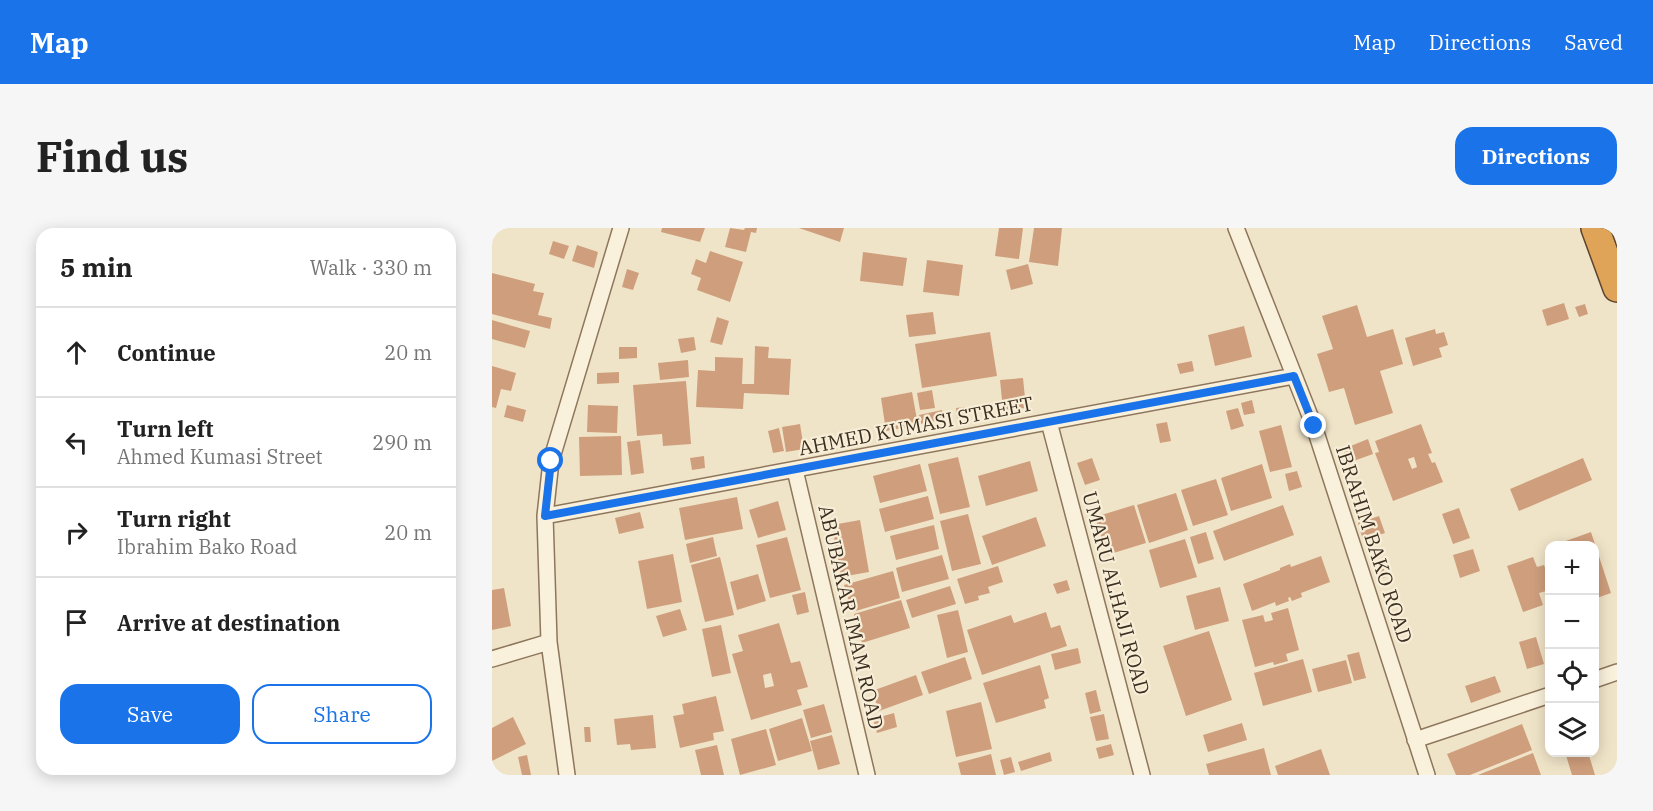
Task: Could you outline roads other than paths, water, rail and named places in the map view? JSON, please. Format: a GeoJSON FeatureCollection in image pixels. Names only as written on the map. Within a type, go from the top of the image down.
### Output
{"type":"FeatureCollection","features":[{"type":"Feature","properties":{"kind":"highway"},"geometry":{"type":"LineString","coordinates":[[1595,228],[1617,288]]}},
{"type":"Feature","properties":{"kind":"street"},"geometry":{"type":"LineString","coordinates":[[567,775],[549,642],[545,516],[551,461],[621,228]]}},
{"type":"Feature","properties":{"kind":"street","name":"IBRAHIM BAKO ROAD"},"geometry":{"type":"LineString","coordinates":[[1236,228],[1314,426],[1426,775]]}},
{"type":"Feature","properties":{"kind":"street","name":"AHMED KUMASI STREET"},"geometry":{"type":"LineString","coordinates":[[545,516],[1294,376]]}},
{"type":"Feature","properties":{"kind":"street","name":"UMARU ALHAJI ROAD"},"geometry":{"type":"LineString","coordinates":[[1049,422],[1142,775]]}},
{"type":"Feature","properties":{"kind":"street","name":"ABUBAKAR IMAM ROAD"},"geometry":{"type":"LineString","coordinates":[[795,470],[867,775]]}},
{"type":"Feature","properties":{"kind":"street"},"geometry":{"type":"LineString","coordinates":[[492,659],[549,642]]}},
{"type":"Feature","properties":{"kind":"street"},"geometry":{"type":"LineString","coordinates":[[1599,678],[1617,672]]}},
{"type":"Feature","properties":{"kind":"street"},"geometry":{"type":"LineString","coordinates":[[1415,740],[1545,697]]}}]}
